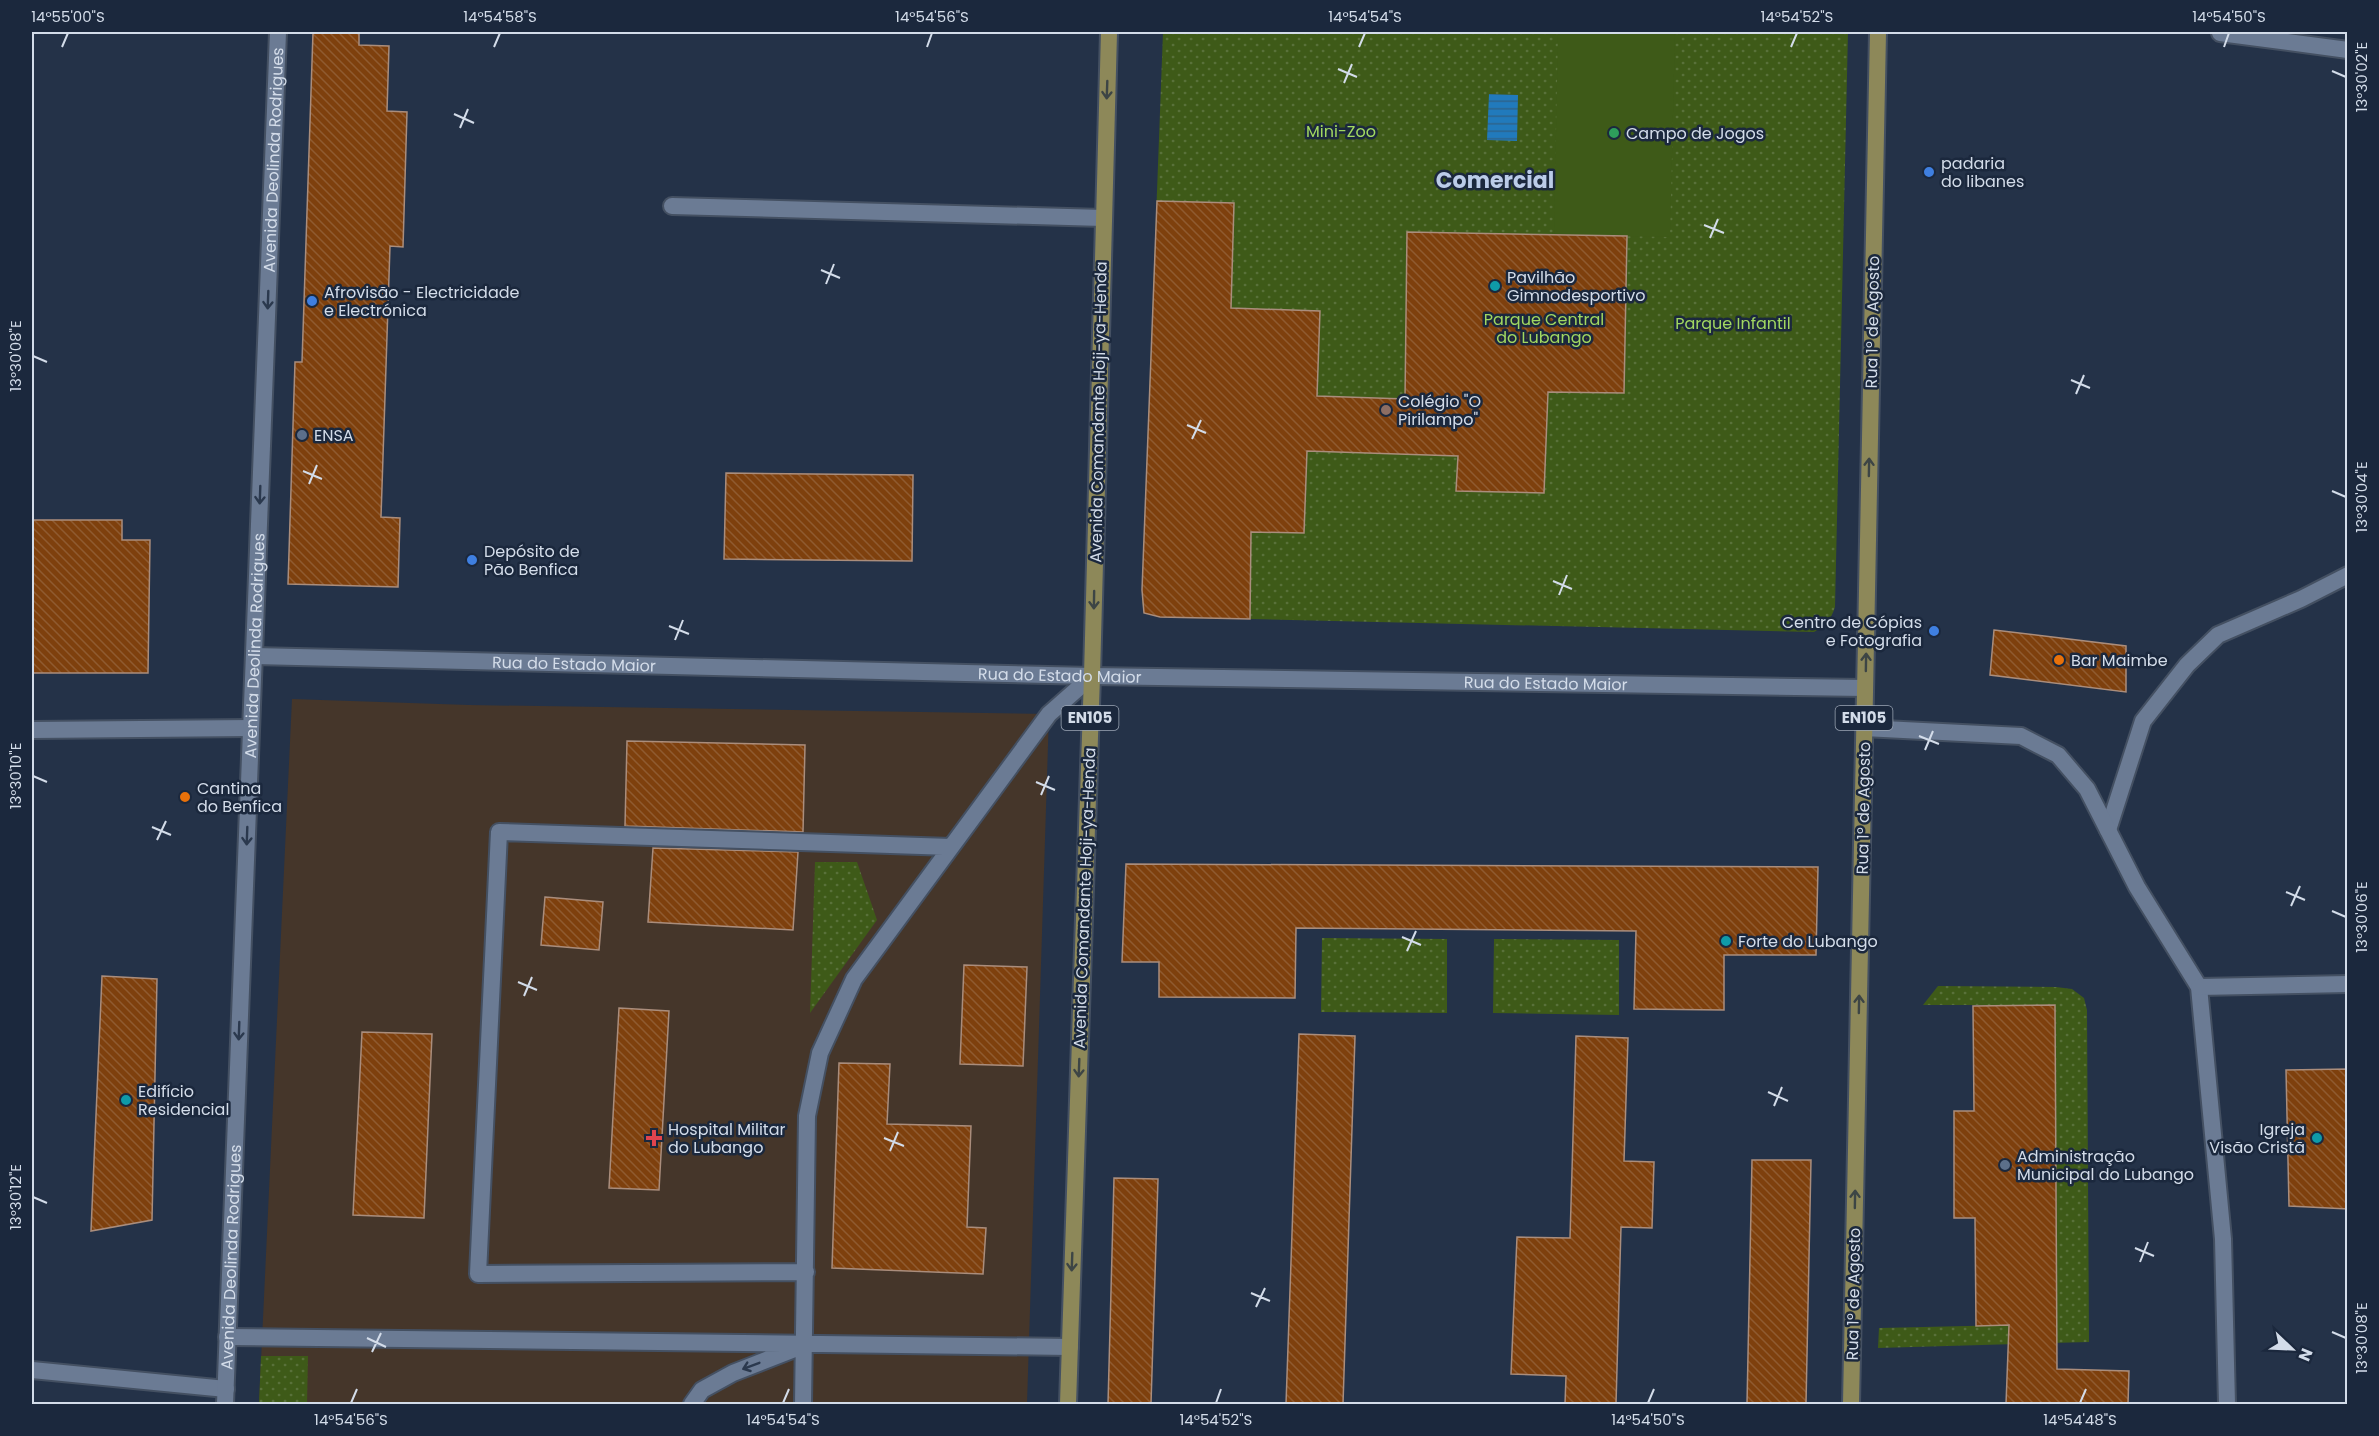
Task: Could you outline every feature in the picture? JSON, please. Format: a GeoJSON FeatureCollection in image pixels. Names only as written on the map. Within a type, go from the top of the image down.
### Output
{"type":"FeatureCollection","features":[{"type":"Feature","properties":{"kind":"main road","name":"Avenida Comandante Hoji-ya-Henda"},"geometry":{"type":"LineString","coordinates":[[1068,1404],[1092,676],[1109,32]]}},
{"type":"Feature","properties":{"kind":"main road","name":"Rua 1º de Agosto"},"geometry":{"type":"LineString","coordinates":[[1851,1404],[1878,32]]}},
{"type":"Feature","properties":{"kind":"street","name":"Avenida Deolinda Rodrigues"},"geometry":{"type":"LineString","coordinates":[[225,1397],[278,32]]}},
{"type":"Feature","properties":{"kind":"street"},"geometry":{"type":"LineString","coordinates":[[2220,33],[2348,50]]}},
{"type":"Feature","properties":{"kind":"street"},"geometry":{"type":"LineString","coordinates":[[672,206],[1103,218]]}},
{"type":"Feature","properties":{"kind":"street"},"geometry":{"type":"LineString","coordinates":[[2108,830],[2143,721],[2187,665],[2218,635],[2301,599],[2348,575]]}},
{"type":"Feature","properties":{"kind":"street","name":"Rua do Estado Maior"},"geometry":{"type":"LineString","coordinates":[[254,656],[1092,676],[1865,688]]}},
{"type":"Feature","properties":{"kind":"street"},"geometry":{"type":"LineString","coordinates":[[804,1404],[807,1116],[820,1053],[854,979],[1049,714],[1092,676]]}},
{"type":"Feature","properties":{"kind":"street"},"geometry":{"type":"LineString","coordinates":[[32,730],[251,728]]}},
{"type":"Feature","properties":{"kind":"street"},"geometry":{"type":"LineString","coordinates":[[1864,728],[2020,736],[2058,755],[2087,789],[2137,887],[2199,987],[2223,1239],[2227,1404]]}},
{"type":"Feature","properties":{"kind":"street"},"geometry":{"type":"LineString","coordinates":[[806,1272],[478,1274],[500,832],[951,847]]}},
{"type":"Feature","properties":{"kind":"street"},"geometry":{"type":"LineString","coordinates":[[2199,987],[2348,984]]}},
{"type":"Feature","properties":{"kind":"street"},"geometry":{"type":"LineString","coordinates":[[228,1337],[1070,1347]]}},
{"type":"Feature","properties":{"kind":"street"},"geometry":{"type":"LineString","coordinates":[[692,1404],[702,1390],[733,1372],[806,1344]]}},
{"type":"Feature","properties":{"kind":"street"},"geometry":{"type":"LineString","coordinates":[[32,1370],[225,1397]]}},
{"type":"Feature","properties":{"kind":"shaded area","name":"Hospital Militar do Lubango"},"geometry":{"type":"Polygon","coordinates":[[[292,699],[469,705],[1049,714],[1027,1404],[259,1404],[292,699]]]}},
{"type":"Feature","properties":{"kind":"green space","name":"Parque Central do Lubango"},"geometry":{"type":"Polygon","coordinates":[[[1163,32],[1848,32],[1835,607],[1827,622],[1814,632],[1160,617],[1143,608],[1163,32]]]}},
{"type":"Feature","properties":{"kind":"green space","name":"Campo de Jogos"},"geometry":{"type":"Polygon","coordinates":[[[1558,32],[1675,32],[1670,237],[1554,235],[1558,32]]]}},
{"type":"Feature","properties":{"kind":"green space"},"geometry":{"type":"Polygon","coordinates":[[[815,862],[857,862],[877,920],[810,1013],[815,862]]]}},
{"type":"Feature","properties":{"kind":"green space"},"geometry":{"type":"Polygon","coordinates":[[[1322,938],[1447,939],[1447,1013],[1321,1012],[1322,938]]]}},
{"type":"Feature","properties":{"kind":"green space"},"geometry":{"type":"Polygon","coordinates":[[[1494,939],[1619,940],[1619,1015],[1493,1013],[1494,939]]]}},
{"type":"Feature","properties":{"kind":"green space"},"geometry":{"type":"Polygon","coordinates":[[[1938,986],[2056,987],[2072,989],[2084,998],[2087,1010],[2089,1342],[1878,1348],[1879,1328],[2057,1324],[2055,1005],[1923,1005],[1938,986]]]}},
{"type":"Feature","properties":{"kind":"green space"},"geometry":{"type":"Polygon","coordinates":[[[261,1356],[308,1356],[307,1404],[259,1404],[261,1356]]]}},
{"type":"Feature","properties":{"kind":"water"},"geometry":{"type":"Polygon","coordinates":[[[1489,94],[1518,95],[1517,141],[1487,140],[1489,94]]]}},
{"type":"Feature","properties":{"kind":"building"},"geometry":{"type":"Polygon","coordinates":[[[313,32],[359,32],[359,45],[389,46],[387,111],[407,112],[403,247],[390,246],[381,517],[400,518],[398,587],[288,584],[295,362],[302,362],[313,32]]]}},
{"type":"Feature","properties":{"kind":"building"},"geometry":{"type":"Polygon","coordinates":[[[1157,201],[1234,203],[1231,308],[1320,311],[1317,396],[1405,399],[1407,232],[1627,236],[1624,393],[1548,392],[1544,493],[1456,491],[1458,456],[1307,451],[1304,533],[1251,532],[1250,619],[1160,617],[1144,613],[1142,590],[1157,201]]]}},
{"type":"Feature","properties":{"kind":"building"},"geometry":{"type":"Polygon","coordinates":[[[726,473],[913,475],[912,561],[724,559],[726,473]]]}},
{"type":"Feature","properties":{"kind":"building"},"geometry":{"type":"Polygon","coordinates":[[[32,520],[122,520],[122,540],[150,540],[148,673],[32,673],[32,520]]]}},
{"type":"Feature","properties":{"kind":"building","name":"Bar Maimbe"},"geometry":{"type":"Polygon","coordinates":[[[1994,630],[2126,646],[2126,692],[1990,675],[1994,630]]]}},
{"type":"Feature","properties":{"kind":"building"},"geometry":{"type":"Polygon","coordinates":[[[627,741],[805,745],[803,832],[625,826],[627,741]]]}},
{"type":"Feature","properties":{"kind":"building"},"geometry":{"type":"Polygon","coordinates":[[[653,848],[798,852],[793,930],[648,922],[653,848]]]}},
{"type":"Feature","properties":{"kind":"building","name":"Forte do Lubango"},"geometry":{"type":"Polygon","coordinates":[[[1126,864],[1818,867],[1816,955],[1724,955],[1724,1010],[1634,1009],[1636,931],[1296,928],[1295,998],[1159,997],[1159,962],[1122,962],[1126,864]]]}},
{"type":"Feature","properties":{"kind":"building"},"geometry":{"type":"Polygon","coordinates":[[[545,897],[603,902],[599,950],[541,945],[545,897]]]}},
{"type":"Feature","properties":{"kind":"building"},"geometry":{"type":"Polygon","coordinates":[[[964,965],[1027,967],[1023,1066],[960,1064],[964,965]]]}},
{"type":"Feature","properties":{"kind":"building","name":"Edifício Residencial"},"geometry":{"type":"Polygon","coordinates":[[[102,976],[157,979],[152,1220],[91,1231],[102,976]]]}},
{"type":"Feature","properties":{"kind":"building","name":"Administração Municipal do Lubango"},"geometry":{"type":"Polygon","coordinates":[[[2055,1005],[2057,1369],[2129,1371],[2128,1404],[2006,1404],[2009,1325],[1976,1326],[1975,1218],[1954,1218],[1954,1111],[1974,1111],[1973,1006],[2055,1005]]]}},
{"type":"Feature","properties":{"kind":"building"},"geometry":{"type":"Polygon","coordinates":[[[619,1008],[669,1011],[659,1190],[609,1188],[619,1008]]]}},
{"type":"Feature","properties":{"kind":"building"},"geometry":{"type":"Polygon","coordinates":[[[362,1032],[432,1034],[424,1218],[353,1215],[362,1032]]]}},
{"type":"Feature","properties":{"kind":"building"},"geometry":{"type":"Polygon","coordinates":[[[1299,1034],[1355,1036],[1343,1404],[1286,1404],[1299,1034]]]}},
{"type":"Feature","properties":{"kind":"building"},"geometry":{"type":"Polygon","coordinates":[[[1576,1036],[1628,1038],[1624,1161],[1654,1162],[1652,1228],[1621,1227],[1616,1404],[1565,1404],[1566,1376],[1511,1374],[1517,1237],[1570,1238],[1576,1036]]]}},
{"type":"Feature","properties":{"kind":"building"},"geometry":{"type":"Polygon","coordinates":[[[839,1063],[890,1064],[887,1124],[971,1126],[967,1227],[986,1228],[983,1274],[832,1268],[839,1063]]]}},
{"type":"Feature","properties":{"kind":"building","name":"Igreja Visão Cristã"},"geometry":{"type":"Polygon","coordinates":[[[2348,1069],[2348,1209],[2289,1206],[2286,1070],[2348,1069]]]}},
{"type":"Feature","properties":{"kind":"building"},"geometry":{"type":"Polygon","coordinates":[[[1752,1160],[1811,1160],[1806,1404],[1747,1404],[1752,1160]]]}},
{"type":"Feature","properties":{"kind":"building"},"geometry":{"type":"Polygon","coordinates":[[[1114,1178],[1158,1179],[1151,1404],[1108,1404],[1114,1178]]]}},
{"type":"Feature","properties":{"kind":"place","name":"Campo de Jogos"},"geometry":{"type":"Point","coordinates":[1614,133]}},
{"type":"Feature","properties":{"kind":"place","name":"padaria do libanes"},"geometry":{"type":"Point","coordinates":[1929,172]}},
{"type":"Feature","properties":{"kind":"place","name":"Pavilhão Gimnodesportivo"},"geometry":{"type":"Point","coordinates":[1495,286]}},
{"type":"Feature","properties":{"kind":"place","name":"Afrovisão - Electricidade e Electrónica"},"geometry":{"type":"Point","coordinates":[312,301]}},
{"type":"Feature","properties":{"kind":"place","name":"Colégio \"O Pirilampo\""},"geometry":{"type":"Point","coordinates":[1386,410]}},
{"type":"Feature","properties":{"kind":"place","name":"ENSA"},"geometry":{"type":"Point","coordinates":[302,435]}},
{"type":"Feature","properties":{"kind":"place","name":"Depósito de Pão Benfica"},"geometry":{"type":"Point","coordinates":[472,560]}},
{"type":"Feature","properties":{"kind":"place","name":"Centro de Cópias e Fotografia"},"geometry":{"type":"Point","coordinates":[1934,631]}},
{"type":"Feature","properties":{"kind":"place","name":"Bar Maimbe"},"geometry":{"type":"Point","coordinates":[2059,660]}},
{"type":"Feature","properties":{"kind":"place","name":"Cantina do Benfica"},"geometry":{"type":"Point","coordinates":[185,797]}},
{"type":"Feature","properties":{"kind":"place","name":"Forte do Lubango"},"geometry":{"type":"Point","coordinates":[1726,941]}},
{"type":"Feature","properties":{"kind":"place","name":"Edifício Residencial"},"geometry":{"type":"Point","coordinates":[126,1100]}},
{"type":"Feature","properties":{"kind":"place","name":"Hospital Militar do Lubango"},"geometry":{"type":"Point","coordinates":[654,1138]}},
{"type":"Feature","properties":{"kind":"place","name":"Igreja Visão Cristã"},"geometry":{"type":"Point","coordinates":[2317,1138]}},
{"type":"Feature","properties":{"kind":"place","name":"Administração Municipal do Lubango"},"geometry":{"type":"Point","coordinates":[2005,1165]}},
{"type":"Feature","properties":{"kind":"district","name":"Comercial"},"geometry":{"type":"Point","coordinates":[1495,180]}},
{"type":"Feature","properties":{"kind":"park label","name":"Mini-Zoo"},"geometry":{"type":"Point","coordinates":[1341,131]}},
{"type":"Feature","properties":{"kind":"park label","name":"Parque Infantil"},"geometry":{"type":"Point","coordinates":[1733,323]}}]}
